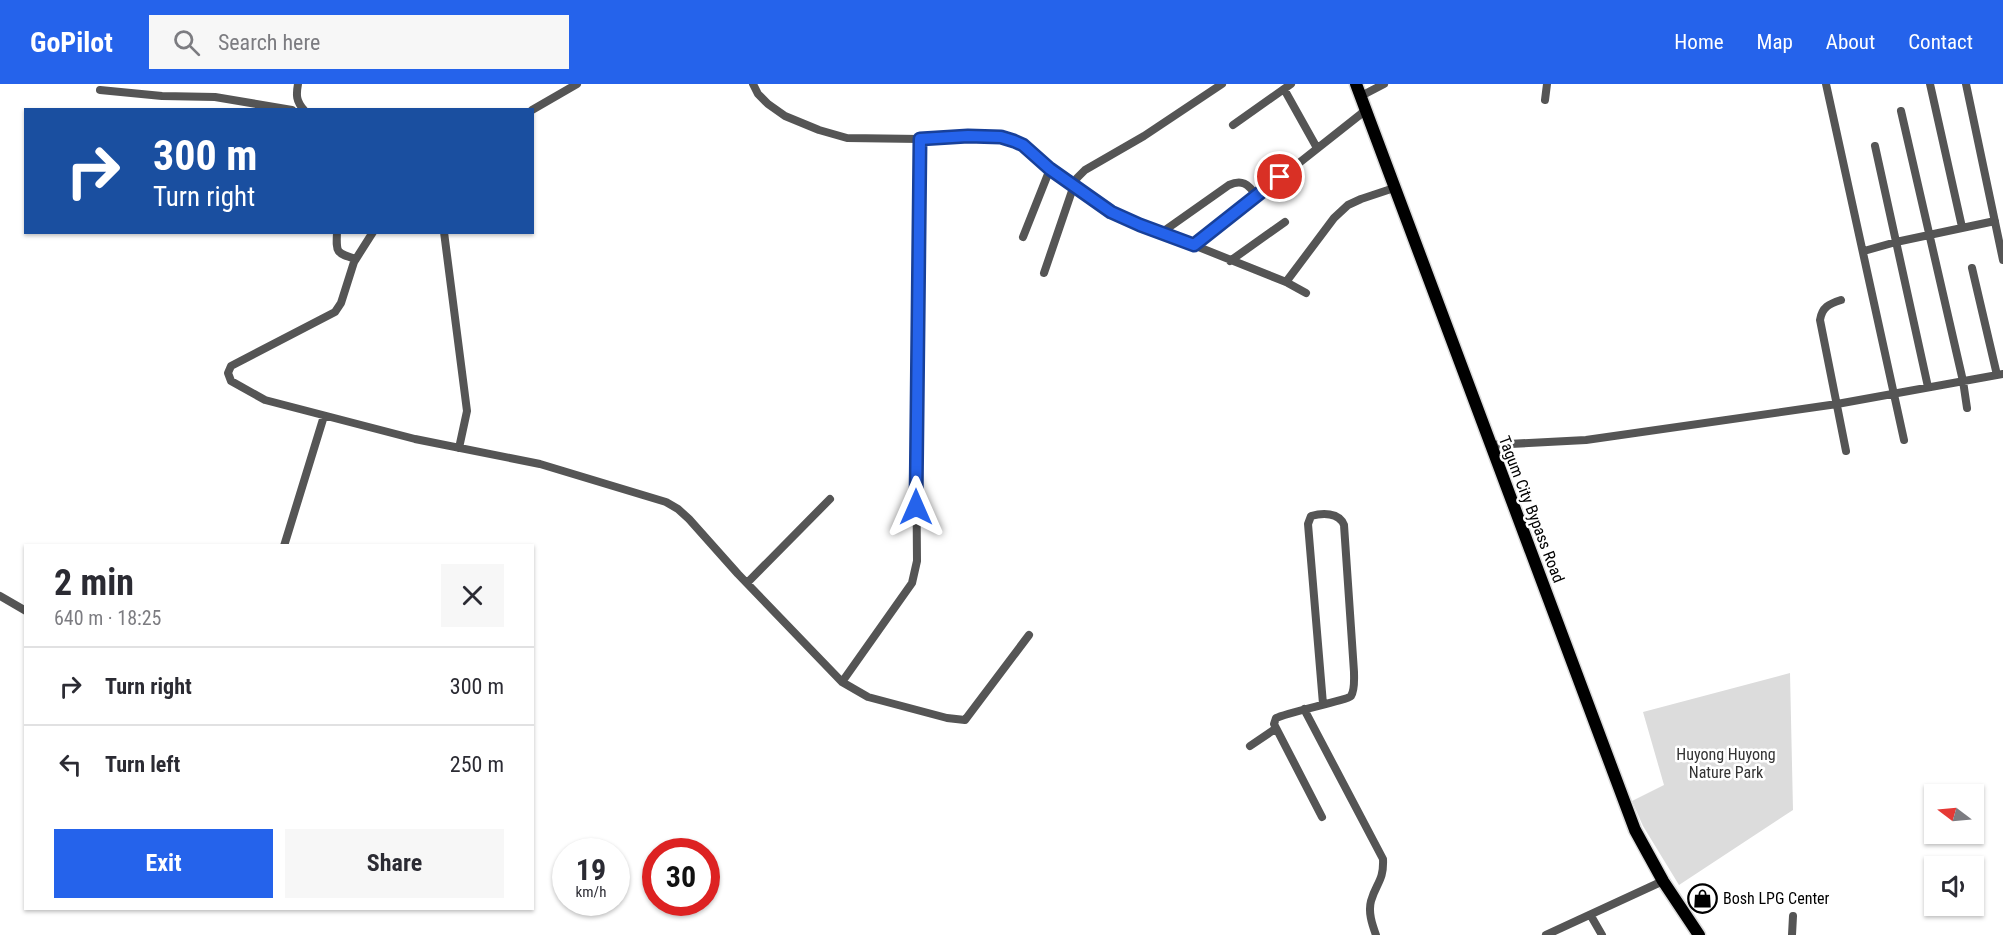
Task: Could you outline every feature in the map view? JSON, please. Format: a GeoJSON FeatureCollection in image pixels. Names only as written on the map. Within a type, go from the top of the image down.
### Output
{"type":"FeatureCollection","features":[{"type":"Feature","properties":{"kind":"main road","name":"Tagum City Bypass Road"},"geometry":{"type":"LineString","coordinates":[[1358,90],[1625,806],[1663,881],[1696,934]]}},
{"type":"Feature","properties":{"kind":"street"},"geometry":{"type":"LineString","coordinates":[[298,84],[297,99],[302,108]]}},
{"type":"Feature","properties":{"kind":"street"},"geometry":{"type":"LineString","coordinates":[[534,109],[577,84]]}},
{"type":"Feature","properties":{"kind":"street"},"geometry":{"type":"LineString","coordinates":[[753,84],[758,94],[785,116],[819,130],[847,138],[920,139],[968,136],[1008,139],[1023,145],[1050,169],[1111,212],[1286,282],[1306,293]]}},
{"type":"Feature","properties":{"kind":"street"},"geometry":{"type":"LineString","coordinates":[[1044,273],[1077,178],[1085,170],[1144,136],[1222,84]]}},
{"type":"Feature","properties":{"kind":"street"},"geometry":{"type":"LineString","coordinates":[[1358,90],[1384,84]]}},
{"type":"Feature","properties":{"kind":"street"},"geometry":{"type":"LineString","coordinates":[[1545,100],[1547,84]]}},
{"type":"Feature","properties":{"kind":"street"},"geometry":{"type":"LineString","coordinates":[[1826,84],[1904,440]]}},
{"type":"Feature","properties":{"kind":"street"},"geometry":{"type":"LineString","coordinates":[[1930,84],[1962,227]]}},
{"type":"Feature","properties":{"kind":"street"},"geometry":{"type":"LineString","coordinates":[[1966,84],[2003,260]]}},
{"type":"Feature","properties":{"kind":"street"},"geometry":{"type":"LineString","coordinates":[[1233,125],[1287,86],[1317,148]]}},
{"type":"Feature","properties":{"kind":"street"},"geometry":{"type":"LineString","coordinates":[[100,90],[154,96],[215,97],[280,108]]}},
{"type":"Feature","properties":{"kind":"street"},"geometry":{"type":"LineString","coordinates":[[1194,245],[1366,110]]}},
{"type":"Feature","properties":{"kind":"street"},"geometry":{"type":"LineString","coordinates":[[1901,111],[1963,381],[1967,408]]}},
{"type":"Feature","properties":{"kind":"street"},"geometry":{"type":"LineString","coordinates":[[842,682],[912,583],[917,561],[916,432],[920,139]]}},
{"type":"Feature","properties":{"kind":"street"},"geometry":{"type":"LineString","coordinates":[[1875,146],[1928,387]]}},
{"type":"Feature","properties":{"kind":"street"},"geometry":{"type":"LineString","coordinates":[[1023,237],[1050,169]]}},
{"type":"Feature","properties":{"kind":"street"},"geometry":{"type":"LineString","coordinates":[[1161,233],[1236,181],[1249,186],[1256,195]]}},
{"type":"Feature","properties":{"kind":"street"},"geometry":{"type":"LineString","coordinates":[[1286,282],[1334,218],[1361,199],[1394,188]]}},
{"type":"Feature","properties":{"kind":"street"},"geometry":{"type":"LineString","coordinates":[[1864,251],[1995,221]]}},
{"type":"Feature","properties":{"kind":"street"},"geometry":{"type":"LineString","coordinates":[[1230,261],[1285,222]]}},
{"type":"Feature","properties":{"kind":"street"},"geometry":{"type":"LineString","coordinates":[[337,234],[338,251],[356,259]]}},
{"type":"Feature","properties":{"kind":"street"},"geometry":{"type":"LineString","coordinates":[[372,234],[356,259],[341,303],[335,312],[231,366],[228,373],[231,381],[260,398],[324,416],[415,440],[540,464],[666,502],[689,519],[842,682],[868,697],[959,721],[965,720],[1029,635]]}},
{"type":"Feature","properties":{"kind":"street"},"geometry":{"type":"LineString","coordinates":[[444,234],[467,411],[459,448]]}},
{"type":"Feature","properties":{"kind":"street"},"geometry":{"type":"LineString","coordinates":[[1490,445],[1586,440],[1837,404],[2000,374],[1972,268]]}},
{"type":"Feature","properties":{"kind":"street"},"geometry":{"type":"LineString","coordinates":[[1841,300],[1825,307],[1821,312],[1820,320],[1846,451]]}},
{"type":"Feature","properties":{"kind":"street"},"geometry":{"type":"LineString","coordinates":[[285,544],[324,416]]}},
{"type":"Feature","properties":{"kind":"street"},"geometry":{"type":"LineString","coordinates":[[747,583],[830,499]]}},
{"type":"Feature","properties":{"kind":"street"},"geometry":{"type":"LineString","coordinates":[[1322,817],[1275,729],[1274,720],[1276,717],[1340,701],[1351,696],[1354,672],[1344,525],[1341,518],[1335,515],[1317,514],[1311,516],[1308,524],[1323,704]]}},
{"type":"Feature","properties":{"kind":"street"},"geometry":{"type":"LineString","coordinates":[[0,596],[24,609]]}},
{"type":"Feature","properties":{"kind":"street"},"geometry":{"type":"LineString","coordinates":[[1304,709],[1383,859],[1384,873],[1370,903],[1372,924],[1376,935]]}},
{"type":"Feature","properties":{"kind":"street"},"geometry":{"type":"LineString","coordinates":[[1250,746],[1275,729]]}},
{"type":"Feature","properties":{"kind":"street"},"geometry":{"type":"LineString","coordinates":[[1546,935],[1663,881]]}},
{"type":"Feature","properties":{"kind":"street"},"geometry":{"type":"LineString","coordinates":[[1591,916],[1602,935]]}},
{"type":"Feature","properties":{"kind":"street"},"geometry":{"type":"LineString","coordinates":[[1792,935],[1793,916]]}},
{"type":"Feature","properties":{"kind":"green space","name":"Huyong Huyong Nature Park"},"geometry":{"type":"Polygon","coordinates":[[[1790,673],[1793,810],[1679,885],[1643,826],[1632,801],[1664,785],[1643,712],[1790,673]]]}},
{"type":"Feature","properties":{"kind":"place","name":"Bosh LPG Center"},"geometry":{"type":"Point","coordinates":[1702,898]}},
{"type":"Feature","properties":{"kind":"route"},"geometry":{"type":"LineString","coordinates":[[916,507],[920,139],[968,136],[1001,137],[1014,141],[1023,145],[1050,169],[1111,212],[1194,245],[1280,177]]}}]}
